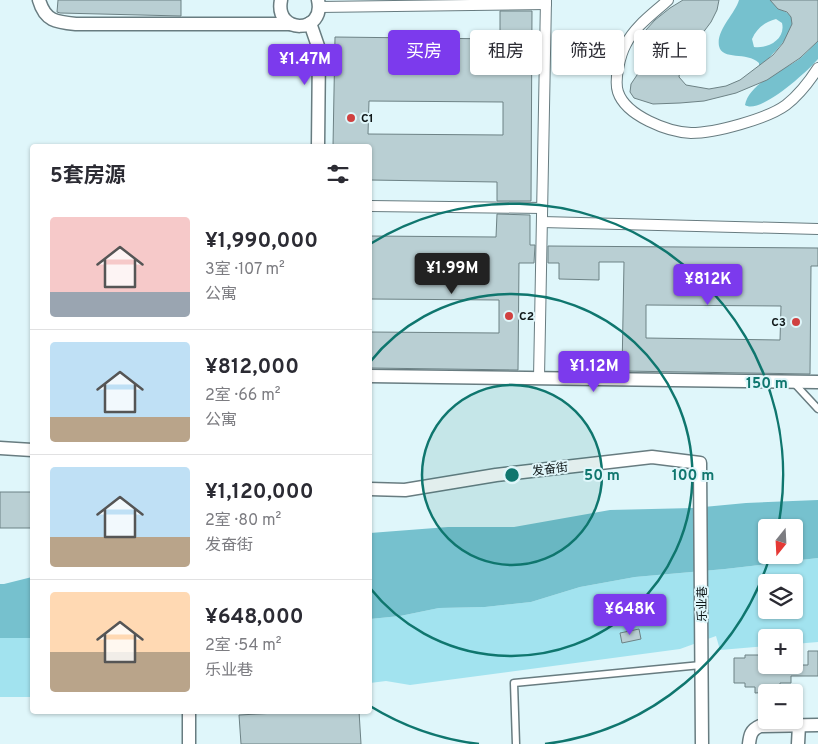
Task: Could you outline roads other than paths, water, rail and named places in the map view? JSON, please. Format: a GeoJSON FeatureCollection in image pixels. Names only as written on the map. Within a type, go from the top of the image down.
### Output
{"type":"FeatureCollection","features":[{"type":"Feature","properties":{"kind":"street"},"geometry":{"type":"LineString","coordinates":[[39,0],[42,9],[50,19],[76,24],[290,24],[304,26],[315,19],[319,4],[546,2],[539,378]]}},
{"type":"Feature","properties":{"kind":"street"},"geometry":{"type":"LineString","coordinates":[[281,0],[279,8],[281,14],[290,24]]}},
{"type":"Feature","properties":{"kind":"street"},"geometry":{"type":"LineString","coordinates":[[668,0],[640,25],[626,43],[617,72],[618,92],[627,106],[643,118],[667,128],[691,133],[719,130],[752,120],[785,106],[804,88],[818,68]]}},
{"type":"Feature","properties":{"kind":"street"},"geometry":{"type":"LineString","coordinates":[[310,23],[319,49],[318,144]]}},
{"type":"Feature","properties":{"kind":"street"},"geometry":{"type":"LineString","coordinates":[[372,206],[542,208]]}},
{"type":"Feature","properties":{"kind":"street"},"geometry":{"type":"LineString","coordinates":[[542,222],[818,229]]}},
{"type":"Feature","properties":{"kind":"street"},"geometry":{"type":"LineString","coordinates":[[372,376],[818,382]]}},
{"type":"Feature","properties":{"kind":"street"},"geometry":{"type":"LineString","coordinates":[[0,448],[30,450]]}},
{"type":"Feature","properties":{"kind":"street","name":"发奋街"},"geometry":{"type":"LineString","coordinates":[[372,489],[404,490],[496,475],[652,457],[700,463]]}},
{"type":"Feature","properties":{"kind":"street","name":"乐业巷"},"geometry":{"type":"LineString","coordinates":[[700,463],[702,744]]}},
{"type":"Feature","properties":{"kind":"street"},"geometry":{"type":"LineString","coordinates":[[189,714],[189,744]]}},
{"type":"Feature","properties":{"kind":"street"},"geometry":{"type":"LineString","coordinates":[[803,725],[818,725]]}},
{"type":"Feature","properties":{"kind":"street"},"geometry":{"type":"LineString","coordinates":[[749,744],[750,733],[758,727]]}},
{"type":"Feature","properties":{"kind":"street"},"geometry":{"type":"LineString","coordinates":[[798,744],[799,729]]}},
{"type":"Feature","properties":{"kind":"lane"},"geometry":{"type":"LineString","coordinates":[[794,382],[818,409]]}},
{"type":"Feature","properties":{"kind":"lane"},"geometry":{"type":"LineString","coordinates":[[516,744],[514,683],[701,665]]}},
{"type":"Feature","properties":{"kind":"place","name":"C1"},"geometry":{"type":"Point","coordinates":[351,118]}},
{"type":"Feature","properties":{"kind":"place","name":"C2"},"geometry":{"type":"Point","coordinates":[509,316]}},
{"type":"Feature","properties":{"kind":"place","name":"C3"},"geometry":{"type":"Point","coordinates":[796,322]}}]}
